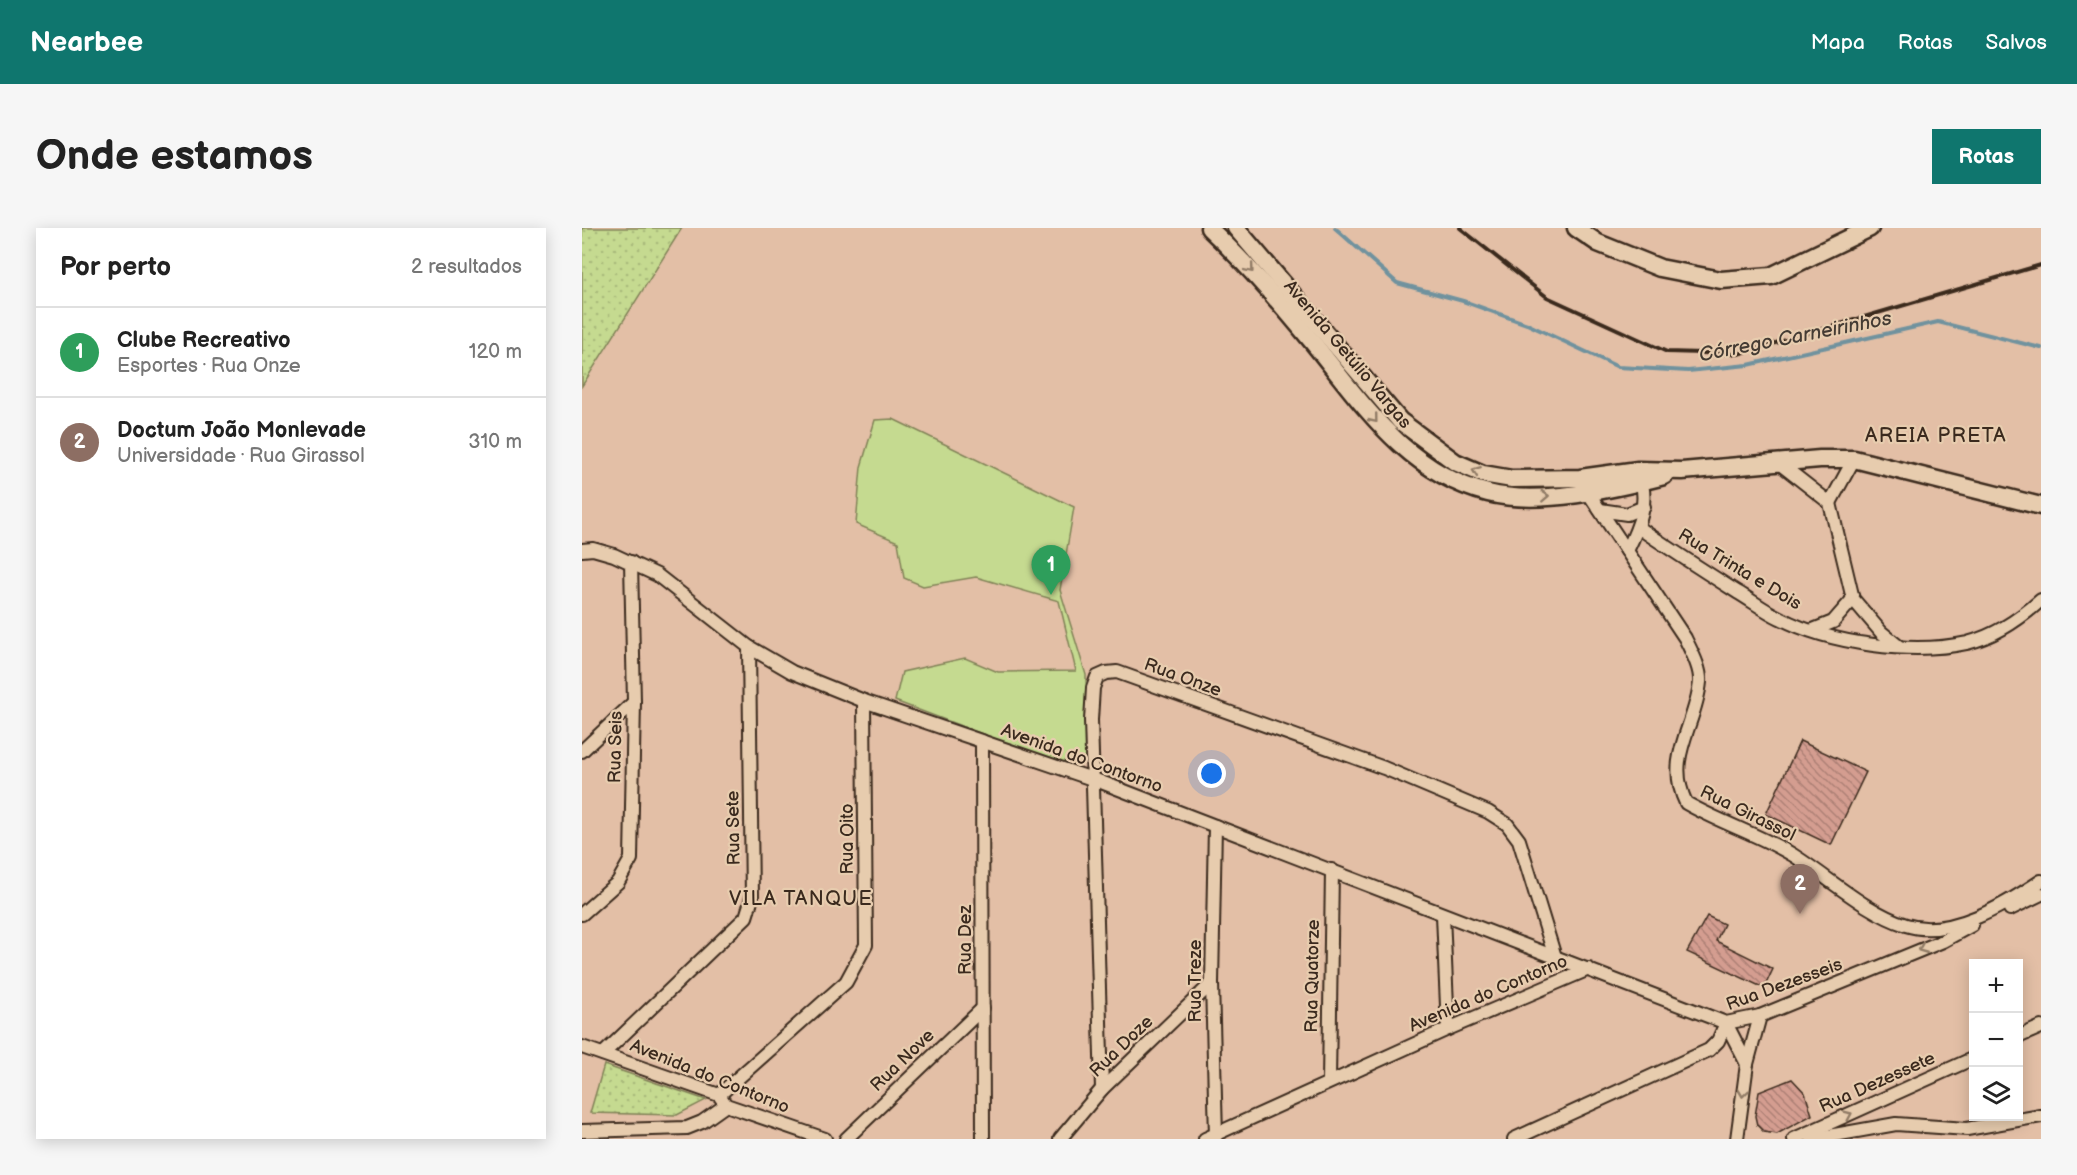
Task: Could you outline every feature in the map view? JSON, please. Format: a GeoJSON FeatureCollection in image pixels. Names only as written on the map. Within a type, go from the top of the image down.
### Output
{"type":"FeatureCollection","features":[{"type":"Feature","properties":{"kind":"main road","name":"Avenida Getúlio Vargas"},"geometry":{"type":"LineString","coordinates":[[1209,228],[1242,259],[1360,389],[1426,443],[1464,466],[1483,474],[1512,479],[1640,476],[1779,463],[1854,459],[2041,506]]}},
{"type":"Feature","properties":{"kind":"main road","name":"Avenida Getúlio Vargas"},"geometry":{"type":"LineString","coordinates":[[1236,228],[1327,333],[1387,435],[1420,462],[1452,479],[1489,494],[1525,497],[1588,493],[1640,476]]}},
{"type":"Feature","properties":{"kind":"main road"},"geometry":{"type":"LineString","coordinates":[[1576,228],[1598,243],[1660,268],[1722,280],[1771,276],[1870,228]]}},
{"type":"Feature","properties":{"kind":"main road"},"geometry":{"type":"LineString","coordinates":[[1848,239],[1875,228]]}},
{"type":"Feature","properties":{"kind":"street"},"geometry":{"type":"LineString","coordinates":[[1830,503],[1854,459]]}},
{"type":"Feature","properties":{"kind":"street"},"geometry":{"type":"LineString","coordinates":[[1779,463],[1830,503],[1853,599],[1881,632],[1898,646]]}},
{"type":"Feature","properties":{"kind":"street"},"geometry":{"type":"LineString","coordinates":[[1627,551],[1644,507],[1640,476]]}},
{"type":"Feature","properties":{"kind":"street","name":"Rua Girassol"},"geometry":{"type":"LineString","coordinates":[[1580,478],[1685,638],[1700,680],[1680,755],[1678,786],[1686,803],[1792,855],[1874,909],[1907,926],[1944,928],[2012,904]]}},
{"type":"Feature","properties":{"kind":"street"},"geometry":{"type":"LineString","coordinates":[[1600,510],[1627,514],[1644,507]]}},
{"type":"Feature","properties":{"kind":"street","name":"Rua Trinta e Dois"},"geometry":{"type":"LineString","coordinates":[[1638,527],[1688,562],[1780,619],[1847,640],[1881,646],[1935,647],[1967,643],[1997,632],[2041,600]]}},
{"type":"Feature","properties":{"kind":"street","name":"Avenida do Contorno"},"geometry":{"type":"LineString","coordinates":[[582,550],[593,549],[631,562],[657,575],[748,647],[792,672],[864,701],[1092,779],[1726,1023]]}},
{"type":"Feature","properties":{"kind":"street","name":"Rua Seis"},"geometry":{"type":"LineString","coordinates":[[582,914],[618,882],[631,859],[634,702],[631,562]]}},
{"type":"Feature","properties":{"kind":"street"},"geometry":{"type":"LineString","coordinates":[[1813,630],[1833,622],[1853,599]]}},
{"type":"Feature","properties":{"kind":"street","name":"Rua Sete"},"geometry":{"type":"LineString","coordinates":[[603,1054],[746,917],[752,898],[748,647]]}},
{"type":"Feature","properties":{"kind":"street","name":"Rua Onze"},"geometry":{"type":"LineString","coordinates":[[1102,1089],[1092,779],[1093,688],[1097,677],[1106,673],[1117,672],[1384,768],[1488,812],[1507,824],[1519,840],[1555,957]]}},
{"type":"Feature","properties":{"kind":"street","name":"Rua Oito"},"geometry":{"type":"LineString","coordinates":[[582,1131],[687,1128],[702,1122],[846,982],[866,945],[864,701]]}},
{"type":"Feature","properties":{"kind":"street"},"geometry":{"type":"LineString","coordinates":[[582,751],[634,702]]}},
{"type":"Feature","properties":{"kind":"street","name":"Rua Dez"},"geometry":{"type":"LineString","coordinates":[[982,741],[983,1139]]}},
{"type":"Feature","properties":{"kind":"street","name":"Rua Treze"},"geometry":{"type":"LineString","coordinates":[[1210,1137],[1215,826]]}},
{"type":"Feature","properties":{"kind":"street","name":"Rua Quatorze"},"geometry":{"type":"LineString","coordinates":[[1329,1083],[1332,870]]}},
{"type":"Feature","properties":{"kind":"street"},"geometry":{"type":"LineString","coordinates":[[2012,904],[2041,881]]}},
{"type":"Feature","properties":{"kind":"street"},"geometry":{"type":"LineString","coordinates":[[2012,904],[2041,894]]}},
{"type":"Feature","properties":{"kind":"street","name":"Rua Dezesseis"},"geometry":{"type":"LineString","coordinates":[[1514,1139],[1709,1050],[1718,1041],[1726,1023],[1760,1016],[1943,941],[2012,904]]}},
{"type":"Feature","properties":{"kind":"street"},"geometry":{"type":"LineString","coordinates":[[1443,915],[1448,1029]]}},
{"type":"Feature","properties":{"kind":"street","name":"Avenida do Contorno"},"geometry":{"type":"LineString","coordinates":[[1210,1137],[1448,1029],[1589,969]]}},
{"type":"Feature","properties":{"kind":"street","name":"Rua Doze"},"geometry":{"type":"LineString","coordinates":[[1060,1139],[1102,1089],[1212,983]]}},
{"type":"Feature","properties":{"kind":"street","name":"Rua Nove"},"geometry":{"type":"LineString","coordinates":[[846,1139],[983,1008]]}},
{"type":"Feature","properties":{"kind":"street"},"geometry":{"type":"LineString","coordinates":[[1737,1139],[1747,1064],[1760,1016]]}},
{"type":"Feature","properties":{"kind":"street"},"geometry":{"type":"LineString","coordinates":[[1726,1023],[1747,1064]]}},
{"type":"Feature","properties":{"kind":"street"},"geometry":{"type":"LineString","coordinates":[[2023,1035],[2041,1027]]}},
{"type":"Feature","properties":{"kind":"street","name":"Avenida do Contorno"},"geometry":{"type":"LineString","coordinates":[[582,1047],[825,1139]]}},
{"type":"Feature","properties":{"kind":"street","name":"Rua Dezessete"},"geometry":{"type":"LineString","coordinates":[[1794,1139],[1969,1060]]}},
{"type":"Feature","properties":{"kind":"street"},"geometry":{"type":"LineString","coordinates":[[1812,1139],[1896,1124],[1967,1129],[2041,1116]]}},
{"type":"Feature","properties":{"kind":"green space"},"geometry":{"type":"Polygon","coordinates":[[[582,228],[682,228],[582,386],[582,228]]]}},
{"type":"Feature","properties":{"kind":"green space"},"geometry":{"type":"Polygon","coordinates":[[[893,419],[1074,507],[1060,590],[1086,675],[1087,751],[1079,766],[1073,768],[895,701],[902,672],[965,658],[998,672],[1076,671],[1059,601],[976,577],[923,586],[904,578],[898,542],[856,524],[861,467],[875,420],[893,419]]]}},
{"type":"Feature","properties":{"kind":"green space"},"geometry":{"type":"Polygon","coordinates":[[[604,1065],[706,1100],[677,1115],[590,1113],[604,1065]]]}},
{"type":"Feature","properties":{"kind":"building"},"geometry":{"type":"Polygon","coordinates":[[[1800,741],[1866,772],[1831,845],[1766,814],[1800,741]]]}},
{"type":"Feature","properties":{"kind":"building"},"geometry":{"type":"Polygon","coordinates":[[[1707,916],[1724,924],[1716,941],[1773,969],[1764,988],[1687,952],[1707,916]]]}},
{"type":"Feature","properties":{"kind":"building"},"geometry":{"type":"Polygon","coordinates":[[[1792,1079],[1805,1093],[1812,1115],[1777,1134],[1764,1132],[1757,1125],[1755,1116],[1759,1092],[1792,1079]]]}},
{"type":"Feature","properties":{"kind":"waterway","name":"Córrego Carneirinhos"},"geometry":{"type":"LineString","coordinates":[[1335,228],[1397,283],[1463,301],[1527,324],[1618,367],[1688,371],[1748,365],[1938,322],[2041,348]]}},
{"type":"Feature","properties":{"kind":"railway"},"geometry":{"type":"LineString","coordinates":[[1460,228],[1547,297],[1667,352],[1738,354],[2041,265]]}},
{"type":"Feature","properties":{"kind":"place","name":"Clube Recreativo"},"geometry":{"type":"Point","coordinates":[1051,595]}},
{"type":"Feature","properties":{"kind":"place","name":"Doctum João Monlevade"},"geometry":{"type":"Point","coordinates":[1800,914]}},
{"type":"Feature","properties":{"kind":"district","name":"AREIA PRETA"},"geometry":{"type":"Point","coordinates":[1936,435]}},
{"type":"Feature","properties":{"kind":"district","name":"VILA TANQUE"},"geometry":{"type":"Point","coordinates":[801,898]}}]}
